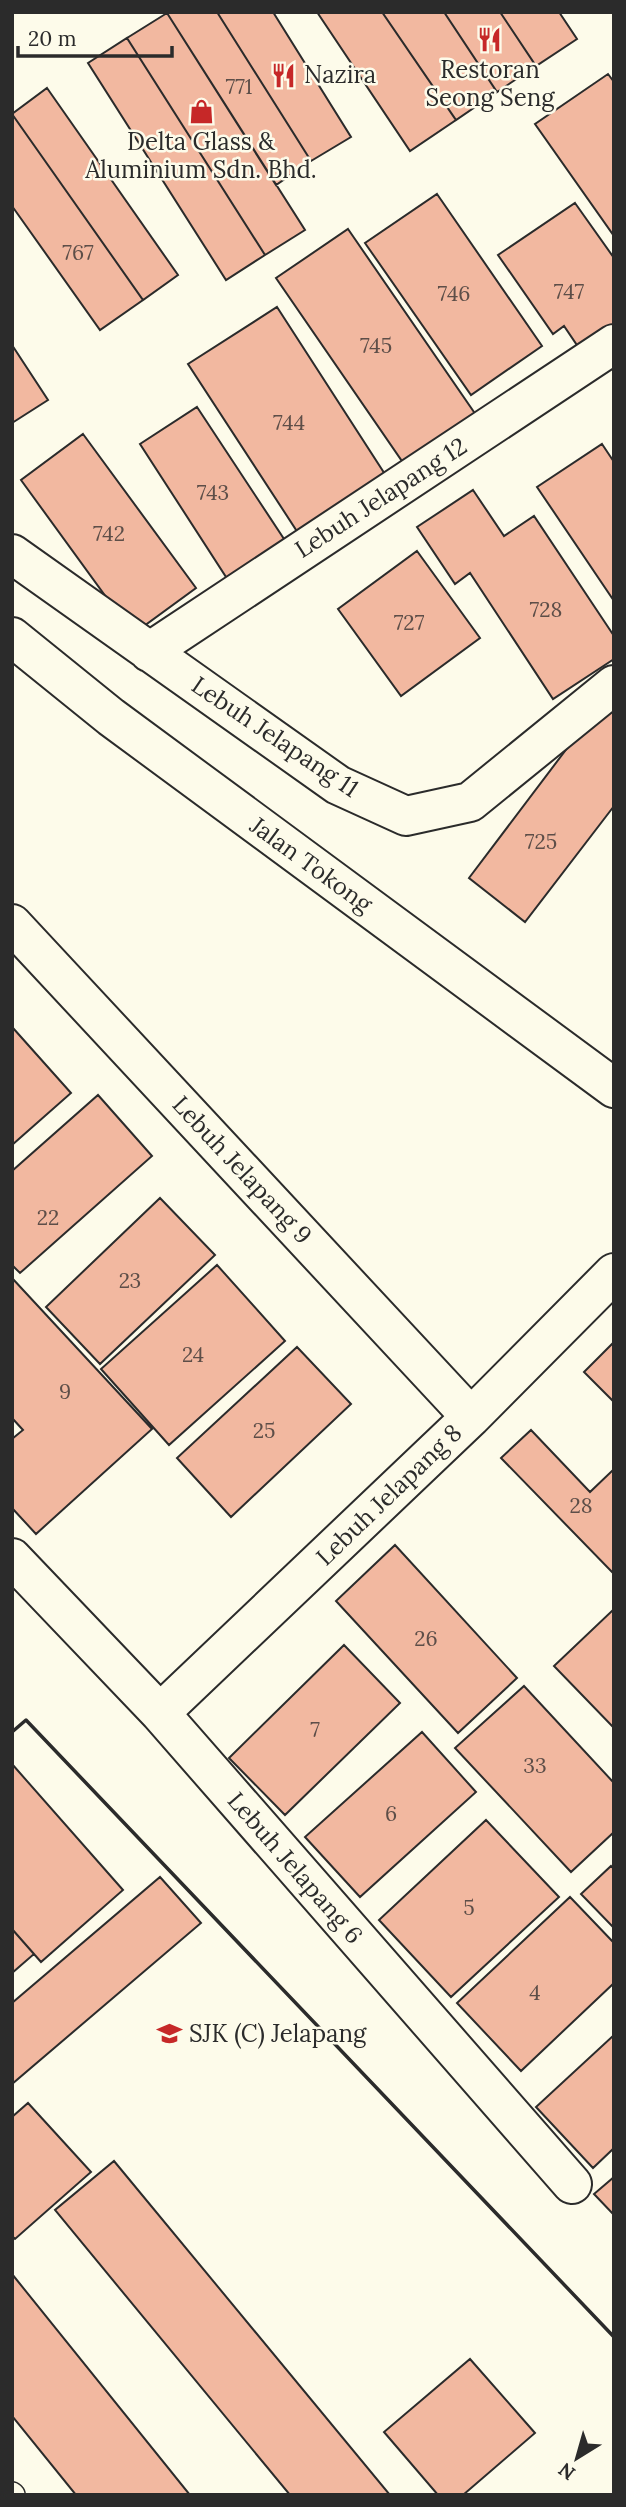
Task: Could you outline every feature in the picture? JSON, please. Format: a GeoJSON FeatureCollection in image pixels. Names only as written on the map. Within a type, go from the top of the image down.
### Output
{"type":"FeatureCollection","features":[{"type":"Feature","properties":{"kind":"street","name":"Lebuh Jelapang 12"},"geometry":{"type":"LineString","coordinates":[[149,652],[614,344]]}},
{"type":"Feature","properties":{"kind":"street","name":"Lebuh Jelapang 11"},"geometry":{"type":"LineString","coordinates":[[12,554],[338,785],[406,816],[470,802],[614,685]]}},
{"type":"Feature","properties":{"kind":"street","name":"Jalan Tokong"},"geometry":{"type":"LineString","coordinates":[[12,637],[111,718],[614,1088]]}},
{"type":"Feature","properties":{"kind":"street","name":"Lebuh Jelapang 9"},"geometry":{"type":"LineString","coordinates":[[12,924],[471,1417]]}},
{"type":"Feature","properties":{"kind":"street","name":"Lebuh Jelapang 8"},"geometry":{"type":"LineString","coordinates":[[160,1713],[471,1417],[614,1273]]}},
{"type":"Feature","properties":{"kind":"street","name":"Lebuh Jelapang 6"},"geometry":{"type":"LineString","coordinates":[[12,1558],[160,1713],[572,2184]]}},
{"type":"Feature","properties":{"kind":"building","name":"Nazira"},"geometry":{"type":"Polygon","coordinates":[[[217,12],[273,12],[351,137],[311,161],[217,12]]]}},
{"type":"Feature","properties":{"kind":"building"},"geometry":{"type":"Polygon","coordinates":[[[217,12],[311,161],[276,185],[167,13],[217,12]]]}},
{"type":"Feature","properties":{"kind":"building"},"geometry":{"type":"Polygon","coordinates":[[[317,12],[382,12],[456,120],[410,151],[317,12]]]}},
{"type":"Feature","properties":{"kind":"building"},"geometry":{"type":"Polygon","coordinates":[[[382,12],[444,12],[497,92],[456,120],[382,12]]]}},
{"type":"Feature","properties":{"kind":"building","name":"Restoran Seong Seng"},"geometry":{"type":"Polygon","coordinates":[[[444,12],[500,12],[536,66],[497,92],[444,12]]]}},
{"type":"Feature","properties":{"kind":"building"},"geometry":{"type":"Polygon","coordinates":[[[500,12],[559,12],[577,39],[536,66],[500,12]]]}},
{"type":"Feature","properties":{"kind":"building","name":"Delta Glass & Aluminium Sdn. Bhd."},"geometry":{"type":"Polygon","coordinates":[[[167,13],[305,230],[265,255],[127,38],[167,13]]]}},
{"type":"Feature","properties":{"kind":"building"},"geometry":{"type":"Polygon","coordinates":[[[127,38],[265,255],[226,280],[88,63],[127,38]]]}},
{"type":"Feature","properties":{"kind":"building"},"geometry":{"type":"Polygon","coordinates":[[[608,74],[614,82],[614,236],[535,124],[608,74]]]}},
{"type":"Feature","properties":{"kind":"building"},"geometry":{"type":"Polygon","coordinates":[[[47,88],[178,275],[143,300],[12,114],[47,88]]]}},
{"type":"Feature","properties":{"kind":"building"},"geometry":{"type":"Polygon","coordinates":[[[12,114],[143,300],[100,330],[12,206],[12,114]]]}},
{"type":"Feature","properties":{"kind":"building"},"geometry":{"type":"Polygon","coordinates":[[[437,194],[542,346],[471,395],[365,243],[437,194]]]}},
{"type":"Feature","properties":{"kind":"building"},"geometry":{"type":"Polygon","coordinates":[[[575,203],[614,258],[614,333],[583,354],[564,326],[553,334],[498,255],[575,203]]]}},
{"type":"Feature","properties":{"kind":"building"},"geometry":{"type":"Polygon","coordinates":[[[348,229],[476,415],[404,464],[276,278],[348,229]]]}},
{"type":"Feature","properties":{"kind":"building"},"geometry":{"type":"Polygon","coordinates":[[[277,307],[390,482],[302,539],[188,364],[277,307]]]}},
{"type":"Feature","properties":{"kind":"building"},"geometry":{"type":"Polygon","coordinates":[[[12,345],[48,400],[12,423],[12,345]]]}},
{"type":"Feature","properties":{"kind":"building"},"geometry":{"type":"Polygon","coordinates":[[[197,407],[286,542],[228,580],[140,444],[197,407]]]}},
{"type":"Feature","properties":{"kind":"building"},"geometry":{"type":"Polygon","coordinates":[[[83,434],[196,588],[133,634],[21,480],[83,434]]]}},
{"type":"Feature","properties":{"kind":"building"},"geometry":{"type":"Polygon","coordinates":[[[602,444],[614,462],[614,601],[537,487],[602,444]]]}},
{"type":"Feature","properties":{"kind":"building"},"geometry":{"type":"Polygon","coordinates":[[[473,490],[504,536],[534,516],[614,636],[614,659],[553,699],[470,573],[455,584],[417,527],[473,490]]]}},
{"type":"Feature","properties":{"kind":"building"},"geometry":{"type":"Polygon","coordinates":[[[417,551],[480,638],[401,696],[338,609],[417,551]]]}},
{"type":"Feature","properties":{"kind":"building"},"geometry":{"type":"Polygon","coordinates":[[[602,702],[614,711],[614,806],[525,922],[469,878],[602,702]]]}},
{"type":"Feature","properties":{"kind":"building"},"geometry":{"type":"Polygon","coordinates":[[[12,1029],[71,1093],[12,1145],[12,1029]]]}},
{"type":"Feature","properties":{"kind":"building"},"geometry":{"type":"Polygon","coordinates":[[[98,1095],[152,1156],[20,1273],[12,1265],[12,1171],[98,1095]]]}},
{"type":"Feature","properties":{"kind":"building"},"geometry":{"type":"Polygon","coordinates":[[[160,1198],[215,1255],[100,1364],[46,1307],[160,1198]]]}},
{"type":"Feature","properties":{"kind":"building"},"geometry":{"type":"Polygon","coordinates":[[[217,1265],[285,1341],[169,1445],[101,1369],[217,1265]]]}},
{"type":"Feature","properties":{"kind":"building"},"geometry":{"type":"Polygon","coordinates":[[[12,1278],[152,1429],[36,1534],[12,1508],[12,1439],[23,1430],[12,1418],[12,1278]]]}},
{"type":"Feature","properties":{"kind":"building"},"geometry":{"type":"Polygon","coordinates":[[[614,1342],[614,1402],[584,1372],[614,1342]]]}},
{"type":"Feature","properties":{"kind":"building"},"geometry":{"type":"Polygon","coordinates":[[[297,1347],[351,1404],[231,1517],[177,1458],[297,1347]]]}},
{"type":"Feature","properties":{"kind":"building"},"geometry":{"type":"Polygon","coordinates":[[[531,1430],[590,1492],[614,1469],[614,1574],[501,1458],[531,1430]]]}},
{"type":"Feature","properties":{"kind":"building"},"geometry":{"type":"Polygon","coordinates":[[[395,1545],[517,1678],[458,1733],[336,1601],[395,1545]]]}},
{"type":"Feature","properties":{"kind":"building"},"geometry":{"type":"Polygon","coordinates":[[[614,1609],[614,1728],[554,1666],[614,1609]]]}},
{"type":"Feature","properties":{"kind":"building"},"geometry":{"type":"Polygon","coordinates":[[[344,1645],[400,1703],[285,1815],[229,1758],[344,1645]]]}},
{"type":"Feature","properties":{"kind":"building"},"geometry":{"type":"Polygon","coordinates":[[[524,1686],[614,1783],[614,1832],[571,1872],[455,1748],[524,1686]]]}},
{"type":"Feature","properties":{"kind":"building"},"geometry":{"type":"Polygon","coordinates":[[[422,1732],[476,1792],[360,1897],[305,1837],[422,1732]]]}},
{"type":"Feature","properties":{"kind":"building"},"geometry":{"type":"Polygon","coordinates":[[[12,1764],[123,1890],[41,1962],[12,1929],[12,1764]]]}},
{"type":"Feature","properties":{"kind":"building"},"geometry":{"type":"Polygon","coordinates":[[[486,1820],[559,1897],[451,1997],[379,1920],[486,1820]]]}},
{"type":"Feature","properties":{"kind":"building"},"geometry":{"type":"Polygon","coordinates":[[[611,1866],[614,1869],[614,1928],[581,1894],[611,1866]]]}},
{"type":"Feature","properties":{"kind":"building"},"geometry":{"type":"Polygon","coordinates":[[[160,1877],[201,1923],[12,2084],[12,2003],[160,1877]]]}},
{"type":"Feature","properties":{"kind":"building"},"geometry":{"type":"Polygon","coordinates":[[[570,1897],[614,1943],[614,1983],[521,2071],[457,2003],[570,1897]]]}},
{"type":"Feature","properties":{"kind":"building"},"geometry":{"type":"Polygon","coordinates":[[[12,1929],[34,1954],[12,1973],[12,1929]]]}},
{"type":"Feature","properties":{"kind":"building"},"geometry":{"type":"Polygon","coordinates":[[[614,2035],[614,2148],[593,2168],[536,2107],[614,2035]]]}},
{"type":"Feature","properties":{"kind":"building"},"geometry":{"type":"Polygon","coordinates":[[[28,2103],[91,2172],[15,2239],[12,2236],[12,2117],[28,2103]]]}},
{"type":"Feature","properties":{"kind":"building"},"geometry":{"type":"Polygon","coordinates":[[[114,2161],[390,2495],[290,2495],[55,2210],[114,2161]]]}},
{"type":"Feature","properties":{"kind":"building"},"geometry":{"type":"Polygon","coordinates":[[[614,2177],[614,2215],[594,2194],[614,2177]]]}},
{"type":"Feature","properties":{"kind":"building"},"geometry":{"type":"Polygon","coordinates":[[[12,2274],[190,2495],[76,2495],[12,2416],[12,2274]]]}},
{"type":"Feature","properties":{"kind":"building"},"geometry":{"type":"Polygon","coordinates":[[[470,2359],[535,2433],[463,2495],[438,2495],[384,2432],[470,2359]]]}},
{"type":"Feature","properties":{"kind":"wall"},"geometry":{"type":"LineString","coordinates":[[12,1732],[26,1720],[614,2337]]}},
{"type":"Feature","properties":{"kind":"place","name":"Restoran Seong Seng"},"geometry":{"type":"Point","coordinates":[490,39]}},
{"type":"Feature","properties":{"kind":"place","name":"Nazira"},"geometry":{"type":"Point","coordinates":[284,75]}},
{"type":"Feature","properties":{"kind":"place","name":"Delta Glass & Aluminium Sdn. Bhd."},"geometry":{"type":"Point","coordinates":[201,111]}},
{"type":"Feature","properties":{"kind":"place","name":"SJK (C) Jelapang"},"geometry":{"type":"Point","coordinates":[169,2034]}}]}
